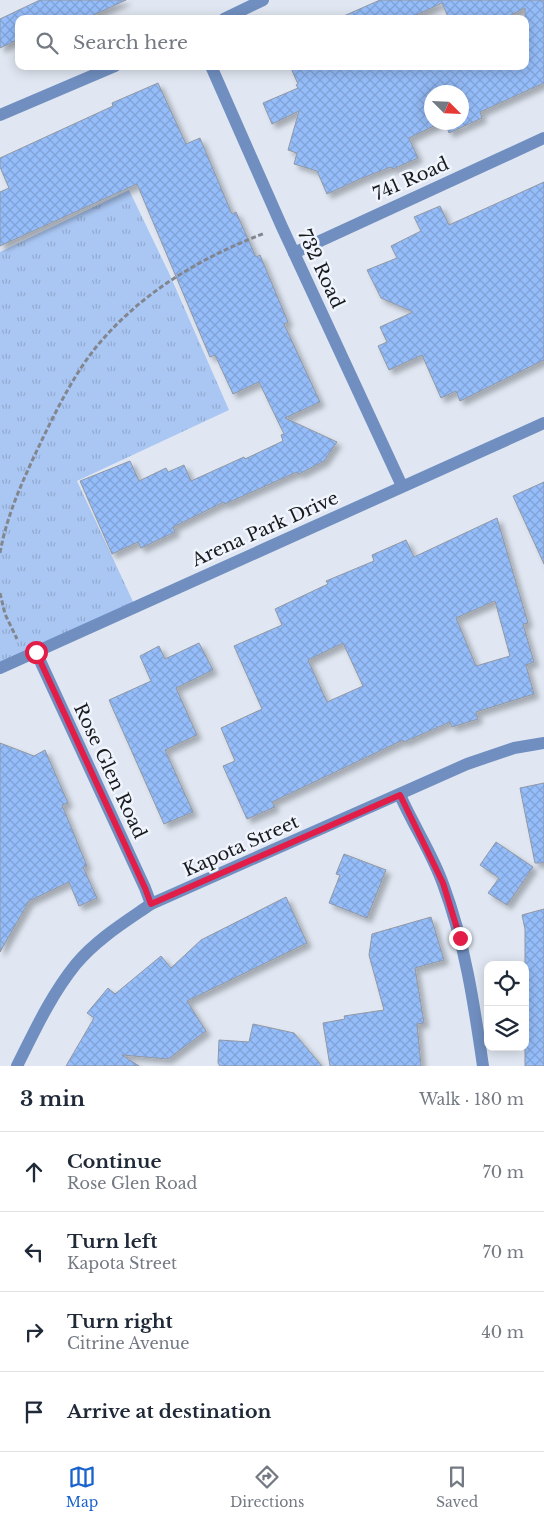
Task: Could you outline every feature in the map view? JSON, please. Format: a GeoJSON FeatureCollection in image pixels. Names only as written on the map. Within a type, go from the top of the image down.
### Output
{"type":"FeatureCollection","features":[{"type":"Feature","properties":{"kind":"street"},"geometry":{"type":"LineString","coordinates":[[232,15],[263,0]]}},
{"type":"Feature","properties":{"kind":"street"},"geometry":{"type":"LineString","coordinates":[[0,115],[106,70]]}},
{"type":"Feature","properties":{"kind":"street","name":"732 Road"},"geometry":{"type":"LineString","coordinates":[[213,70],[282,227],[402,486]]}},
{"type":"Feature","properties":{"kind":"street","name":"741 Road"},"geometry":{"type":"LineString","coordinates":[[294,253],[544,138]]}},
{"type":"Feature","properties":{"kind":"street","name":"Arena Park Drive"},"geometry":{"type":"LineString","coordinates":[[0,668],[544,423]]}},
{"type":"Feature","properties":{"kind":"street","name":"Rose Glen Road"},"geometry":{"type":"LineString","coordinates":[[30,655],[145,888],[151,904]]}},
{"type":"Feature","properties":{"kind":"street","name":"Kapota Street"},"geometry":{"type":"LineString","coordinates":[[18,1066],[51,998],[77,963],[105,936],[151,904],[467,764],[514,748],[544,743]]}},
{"type":"Feature","properties":{"kind":"street"},"geometry":{"type":"LineString","coordinates":[[400,795],[443,883],[460,938],[473,995],[483,1066]]}},
{"type":"Feature","properties":{"kind":"path"},"geometry":{"type":"LineString","coordinates":[[0,553],[15,498],[69,389],[97,346],[126,316],[169,280],[200,261],[282,227]]}},
{"type":"Feature","properties":{"kind":"path"},"geometry":{"type":"LineString","coordinates":[[0,593],[5,614],[30,655]]}},
{"type":"Feature","properties":{"kind":"green space"},"geometry":{"type":"Polygon","coordinates":[[[129,190],[169,273],[229,410],[77,481],[136,608],[0,669],[0,252],[129,190]]]}},
{"type":"Feature","properties":{"kind":"building"},"geometry":{"type":"Polygon","coordinates":[[[40,0],[126,0],[94,15],[15,15],[15,41],[0,48],[0,19],[40,0]]]}},
{"type":"Feature","properties":{"kind":"building"},"geometry":{"type":"Polygon","coordinates":[[[380,0],[544,0],[544,83],[480,112],[482,118],[469,124],[469,85],[424,85],[426,130],[409,138],[418,158],[393,169],[391,167],[360,179],[327,194],[317,171],[294,164],[297,153],[288,150],[299,111],[272,124],[263,103],[298,88],[292,70],[529,70],[529,15],[525,15],[525,8],[511,15],[447,15],[442,3],[416,15],[346,15],[380,0]]]}},
{"type":"Feature","properties":{"kind":"building"},"geometry":{"type":"Polygon","coordinates":[[[158,83],[186,144],[200,138],[232,214],[236,212],[256,257],[260,255],[288,322],[284,324],[320,402],[285,418],[337,442],[324,461],[299,474],[297,472],[225,504],[224,502],[173,527],[175,532],[141,548],[138,542],[112,554],[80,481],[130,461],[139,481],[166,468],[168,472],[184,465],[191,481],[283,441],[281,435],[284,434],[259,382],[233,394],[215,355],[210,357],[137,184],[0,246],[0,192],[9,188],[0,167],[0,158],[113,106],[112,103],[158,83]]]}},
{"type":"Feature","properties":{"kind":"building"},"geometry":{"type":"Polygon","coordinates":[[[544,182],[544,360],[460,401],[456,391],[441,398],[422,355],[389,370],[378,346],[387,342],[380,327],[413,312],[381,298],[367,270],[397,258],[391,246],[421,231],[414,217],[440,206],[449,225],[544,182]]]}},
{"type":"Feature","properties":{"kind":"building"},"geometry":{"type":"Polygon","coordinates":[[[544,482],[544,564],[513,496],[544,482]]]}},
{"type":"Feature","properties":{"kind":"building"},"geometry":{"type":"Polygon","coordinates":[[[497,518],[528,623],[523,624],[534,662],[526,665],[534,694],[476,712],[478,719],[452,727],[450,722],[404,742],[403,740],[272,802],[275,807],[247,819],[223,766],[235,761],[221,728],[262,709],[234,646],[282,625],[275,609],[328,584],[326,581],[374,561],[372,555],[406,540],[414,557],[497,518]],[[495,601],[456,618],[476,666],[510,656],[495,601]],[[343,643],[308,660],[327,702],[363,686],[343,643]]]}},
{"type":"Feature","properties":{"kind":"building"},"geometry":{"type":"Polygon","coordinates":[[[199,643],[213,670],[176,688],[197,735],[165,750],[193,812],[164,824],[109,700],[151,681],[140,656],[159,646],[165,659],[199,643]]]}},
{"type":"Feature","properties":{"kind":"building"},"geometry":{"type":"Polygon","coordinates":[[[0,743],[34,756],[45,750],[68,803],[62,805],[87,866],[83,867],[97,898],[79,906],[69,882],[29,901],[0,952],[0,743]]]}},
{"type":"Feature","properties":{"kind":"building"},"geometry":{"type":"Polygon","coordinates":[[[544,783],[544,863],[535,863],[520,788],[544,783]]]}},
{"type":"Feature","properties":{"kind":"building"},"geometry":{"type":"Polygon","coordinates":[[[496,842],[533,867],[507,905],[488,893],[499,878],[480,865],[496,842]]]}},
{"type":"Feature","properties":{"kind":"building"},"geometry":{"type":"Polygon","coordinates":[[[344,854],[386,870],[367,918],[329,903],[340,875],[336,874],[344,854]]]}},
{"type":"Feature","properties":{"kind":"building"},"geometry":{"type":"Polygon","coordinates":[[[286,897],[307,943],[187,1001],[206,1031],[168,1059],[122,1055],[139,1066],[66,1066],[94,1018],[87,1013],[108,988],[115,994],[161,956],[171,968],[201,940],[286,897]]]}},
{"type":"Feature","properties":{"kind":"building"},"geometry":{"type":"Polygon","coordinates":[[[544,909],[544,1066],[525,1066],[525,1051],[529,1051],[529,961],[525,961],[525,929],[522,915],[544,909]]]}},
{"type":"Feature","properties":{"kind":"building"},"geometry":{"type":"Polygon","coordinates":[[[431,917],[444,960],[415,968],[424,1023],[417,1024],[421,1066],[330,1066],[323,1023],[345,1019],[344,1016],[384,1010],[369,955],[372,934],[431,917]]]}},
{"type":"Feature","properties":{"kind":"building"},"geometry":{"type":"Polygon","coordinates":[[[253,1024],[294,1033],[322,1066],[220,1066],[218,1063],[219,1040],[249,1042],[253,1024]]]}},
{"type":"Feature","properties":{"kind":"route"},"geometry":{"type":"LineString","coordinates":[[36,652],[151,904],[400,795],[443,883],[460,938]]}}]}
